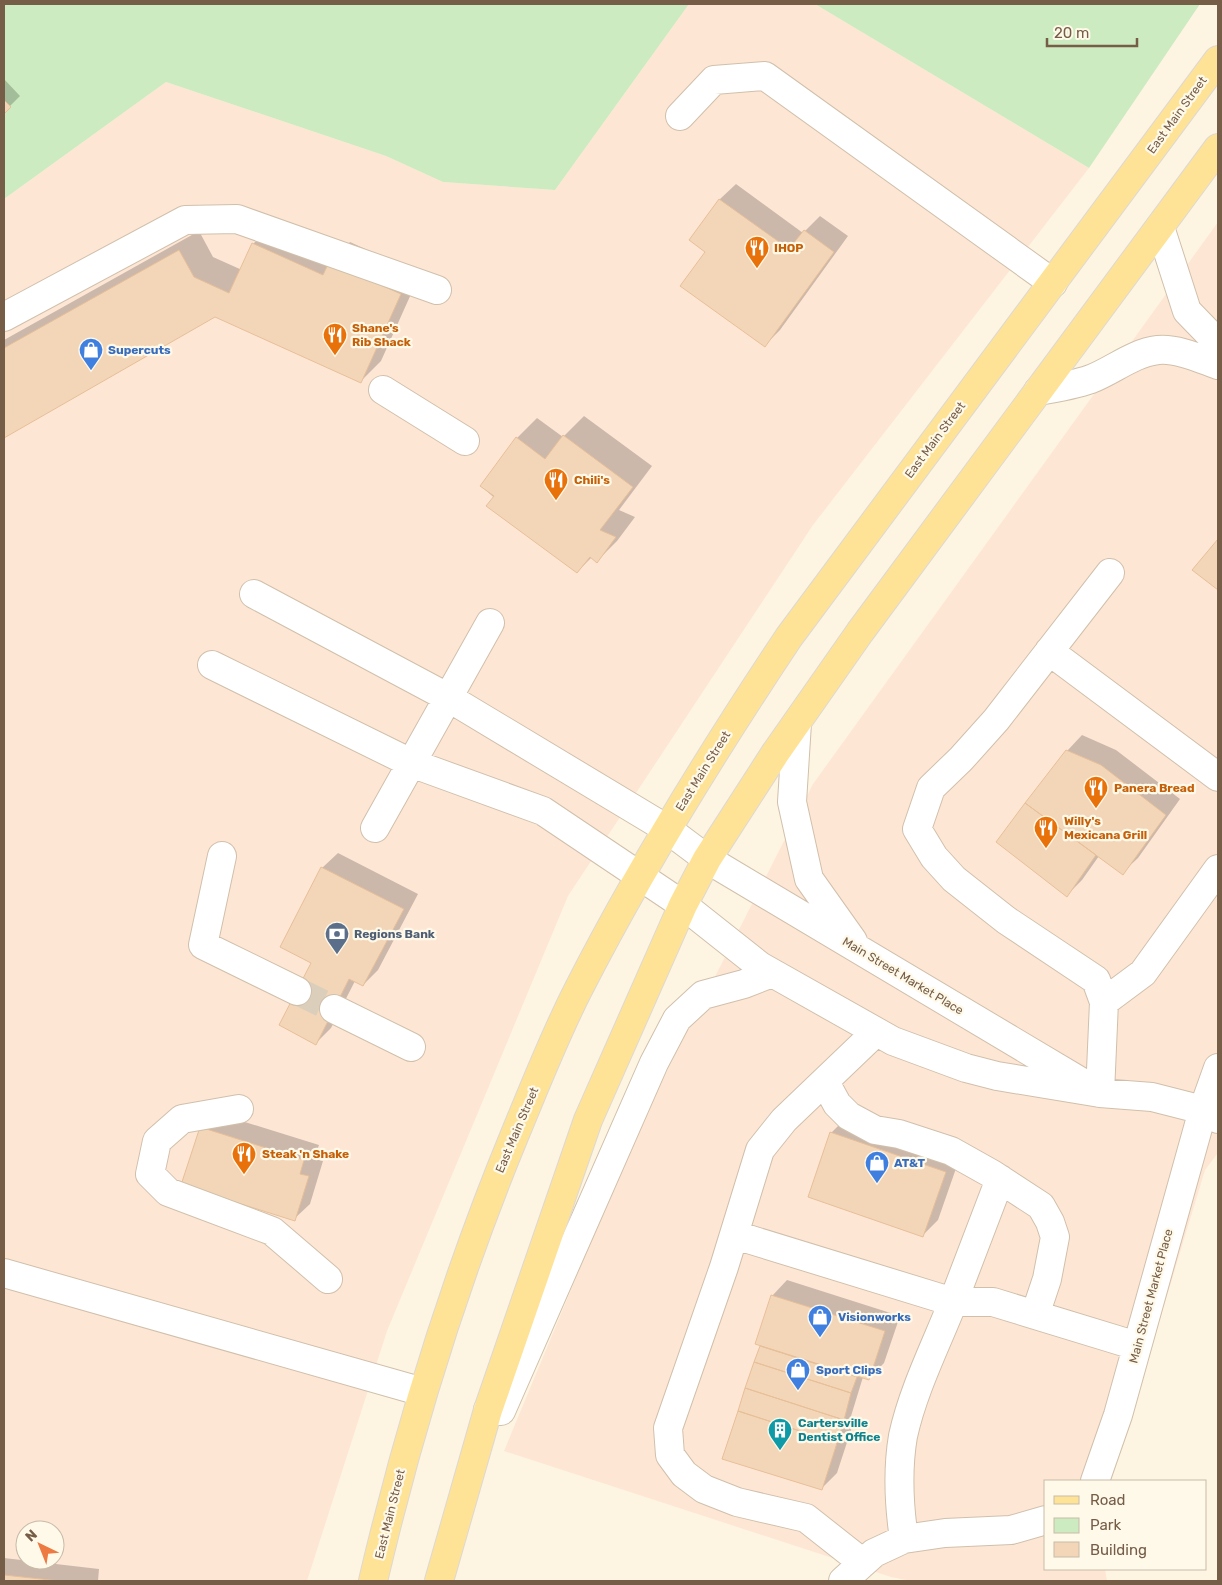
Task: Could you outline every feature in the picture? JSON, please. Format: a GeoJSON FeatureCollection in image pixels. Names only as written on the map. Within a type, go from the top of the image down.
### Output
{"type":"FeatureCollection","features":[{"type":"Feature","properties":{"kind":"main road","name":"East Main Street"},"geometry":{"type":"LineString","coordinates":[[374,1581],[392,1504],[423,1392],[454,1293],[487,1202],[530,1097],[577,992],[640,875],[735,718],[789,636],[1218,60]]}},
{"type":"Feature","properties":{"kind":"main road"},"geometry":{"type":"LineString","coordinates":[[439,1581],[488,1410],[588,1120],[683,905],[707,859],[860,632],[1218,148]]}},
{"type":"Feature","properties":{"kind":"street"},"geometry":{"type":"LineString","coordinates":[[680,116],[714,80],[764,76],[1053,283]]}},
{"type":"Feature","properties":{"kind":"street"},"geometry":{"type":"LineString","coordinates":[[4,317],[185,220],[237,219],[437,290]]}},
{"type":"Feature","properties":{"kind":"street"},"geometry":{"type":"LineString","coordinates":[[1160,227],[1187,311],[1218,343]]}},
{"type":"Feature","properties":{"kind":"street"},"geometry":{"type":"LineString","coordinates":[[1038,391],[1059,388],[1091,378],[1126,360],[1159,350],[1186,354],[1218,365]]}},
{"type":"Feature","properties":{"kind":"street"},"geometry":{"type":"LineString","coordinates":[[382,390],[465,441]]}},
{"type":"Feature","properties":{"kind":"street"},"geometry":{"type":"LineString","coordinates":[[1100,1093],[1104,1002],[1096,980],[1006,920],[954,879],[934,857],[917,829],[931,788],[990,726],[1110,573]]}},
{"type":"Feature","properties":{"kind":"street","name":"Main Street Market Place"},"geometry":{"type":"LineString","coordinates":[[254,594],[449,698],[667,829],[707,859],[1100,1093]]}},
{"type":"Feature","properties":{"kind":"street"},"geometry":{"type":"LineString","coordinates":[[375,828],[490,623]]}},
{"type":"Feature","properties":{"kind":"street"},"geometry":{"type":"LineString","coordinates":[[1049,652],[1218,777]]}},
{"type":"Feature","properties":{"kind":"street","name":"Main Street Market Place"},"geometry":{"type":"LineString","coordinates":[[212,665],[412,763],[543,810],[683,905],[760,966],[893,1041],[966,1068],[1100,1093],[1152,1096],[1211,1115]]}},
{"type":"Feature","properties":{"kind":"street"},"geometry":{"type":"LineString","coordinates":[[797,723],[792,802],[809,879],[860,950]]}},
{"type":"Feature","properties":{"kind":"street"},"geometry":{"type":"LineString","coordinates":[[222,856],[203,945],[297,991]]}},
{"type":"Feature","properties":{"kind":"street"},"geometry":{"type":"LineString","coordinates":[[1104,1002],[1143,973],[1218,869]]}},
{"type":"Feature","properties":{"kind":"street"},"geometry":{"type":"LineString","coordinates":[[488,1410],[501,1411],[654,1063],[677,1019],[703,995],[772,972]]}},
{"type":"Feature","properties":{"kind":"street"},"geometry":{"type":"LineString","coordinates":[[334,1010],[411,1048]]}},
{"type":"Feature","properties":{"kind":"street"},"geometry":{"type":"LineString","coordinates":[[863,1563],[806,1518],[736,1502],[704,1489],[684,1474],[670,1455],[668,1428],[735,1235],[760,1150],[784,1120],[876,1032]]}},
{"type":"Feature","properties":{"kind":"street","name":"Main Street Market Place"},"geometry":{"type":"LineString","coordinates":[[1095,1480],[1118,1415],[1211,1115],[1218,1068]]}},
{"type":"Feature","properties":{"kind":"street"},"geometry":{"type":"LineString","coordinates":[[824,1082],[837,1104],[849,1116],[875,1130],[899,1134],[952,1151],[1041,1206],[1050,1222],[1055,1237],[1049,1270],[1034,1315]]}},
{"type":"Feature","properties":{"kind":"street"},"geometry":{"type":"LineString","coordinates":[[238,1109],[182,1119],[157,1141],[150,1174],[168,1192],[272,1231],[328,1279]]}},
{"type":"Feature","properties":{"kind":"street"},"geometry":{"type":"LineString","coordinates":[[904,1539],[898,1504],[904,1436],[915,1397],[1000,1179]]}},
{"type":"Feature","properties":{"kind":"street"},"geometry":{"type":"LineString","coordinates":[[735,1235],[953,1302],[993,1302],[1138,1346]]}},
{"type":"Feature","properties":{"kind":"street"},"geometry":{"type":"LineString","coordinates":[[4,1273],[423,1392]]}},
{"type":"Feature","properties":{"kind":"street"},"geometry":{"type":"LineString","coordinates":[[843,1581],[874,1553],[904,1539],[945,1533],[1011,1530],[1044,1521]]}},
{"type":"Feature","properties":{"kind":"shaded area"},"geometry":{"type":"Polygon","coordinates":[[[689,4],[815,4],[1089,168],[813,525],[568,896],[387,1331],[307,1581],[4,1581],[4,199],[166,82],[386,156],[443,182],[555,190],[689,4]]]}},
{"type":"Feature","properties":{"kind":"shaded area"},"geometry":{"type":"Polygon","coordinates":[[[1218,222],[1218,1153],[1205,1170],[1111,1480],[1044,1480],[1044,1570],[1105,1570],[1107,1581],[911,1581],[891,1577],[504,1451],[639,1126],[813,784],[1218,222]]]}},
{"type":"Feature","properties":{"kind":"green space"},"geometry":{"type":"Polygon","coordinates":[[[4,4],[689,4],[555,190],[443,182],[386,156],[166,82],[4,199],[4,4]]]}},
{"type":"Feature","properties":{"kind":"green space"},"geometry":{"type":"Polygon","coordinates":[[[815,4],[1200,4],[1089,168],[815,4]]]}},
{"type":"Feature","properties":{"kind":"building"},"geometry":{"type":"Polygon","coordinates":[[[4,100],[11,107],[4,114],[4,100]]]}},
{"type":"Feature","properties":{"kind":"building","name":"IHOP"},"geometry":{"type":"Polygon","coordinates":[[[719,199],[789,249],[804,230],[834,252],[765,347],[680,286],[705,252],[689,240],[719,199]]]}},
{"type":"Feature","properties":{"kind":"building"},"geometry":{"type":"Polygon","coordinates":[[[252,243],[323,275],[329,262],[401,294],[361,383],[215,317],[4,438],[4,348],[179,250],[194,277],[229,293],[252,243]]]}},
{"type":"Feature","properties":{"kind":"building","name":"Chili's"},"geometry":{"type":"Polygon","coordinates":[[[563,435],[633,487],[600,530],[616,537],[597,563],[590,557],[577,573],[486,506],[494,496],[480,486],[516,437],[545,459],[563,435]]]}},
{"type":"Feature","properties":{"kind":"building"},"geometry":{"type":"Polygon","coordinates":[[[1218,539],[1218,590],[1192,570],[1218,539]]]}},
{"type":"Feature","properties":{"kind":"building","name":"Panera Bread"},"geometry":{"type":"Polygon","coordinates":[[[1066,750],[1101,765],[1166,815],[1123,875],[1025,803],[1066,750]]]}},
{"type":"Feature","properties":{"kind":"building","name":"Willy's Mexicana Grill"},"geometry":{"type":"Polygon","coordinates":[[[1025,803],[1096,855],[1067,897],[996,842],[1025,803]]]}},
{"type":"Feature","properties":{"kind":"building","name":"Regions Bank"},"geometry":{"type":"Polygon","coordinates":[[[321,867],[404,909],[363,986],[349,979],[316,1045],[279,1025],[311,963],[280,947],[321,867]]]}},
{"type":"Feature","properties":{"kind":"building","name":"Steak 'n Shake"},"geometry":{"type":"Polygon","coordinates":[[[200,1127],[304,1160],[300,1174],[309,1176],[295,1221],[181,1185],[200,1127]]]}},
{"type":"Feature","properties":{"kind":"building","name":"AT&T"},"geometry":{"type":"Polygon","coordinates":[[[830,1132],[946,1172],[923,1237],[808,1197],[830,1132]]]}},
{"type":"Feature","properties":{"kind":"building","name":"Visionworks"},"geometry":{"type":"Polygon","coordinates":[[[771,1295],[885,1331],[869,1380],[755,1344],[771,1295]]]}},
{"type":"Feature","properties":{"kind":"building"},"geometry":{"type":"Polygon","coordinates":[[[760,1346],[857,1377],[851,1393],[754,1362],[760,1346]]]}},
{"type":"Feature","properties":{"kind":"building","name":"Sport Clips"},"geometry":{"type":"Polygon","coordinates":[[[754,1362],[851,1393],[844,1420],[745,1388],[754,1362]]]}},
{"type":"Feature","properties":{"kind":"building"},"geometry":{"type":"Polygon","coordinates":[[[745,1388],[844,1420],[837,1443],[738,1411],[745,1388]]]}},
{"type":"Feature","properties":{"kind":"building","name":"Cartersville Dentist Office"},"geometry":{"type":"Polygon","coordinates":[[[738,1411],[837,1443],[822,1490],[722,1459],[738,1411]]]}},
{"type":"Feature","properties":{"kind":"building"},"geometry":{"type":"Polygon","coordinates":[[[4,1575],[59,1581],[4,1581],[4,1575]]]}},
{"type":"Feature","properties":{"kind":"tunnel"},"geometry":{"type":"LineString","coordinates":[[297,991],[334,1009]]}},
{"type":"Feature","properties":{"kind":"place","name":"IHOP"},"geometry":{"type":"Point","coordinates":[757,269]}},
{"type":"Feature","properties":{"kind":"place","name":"Shane's Rib Shack"},"geometry":{"type":"Point","coordinates":[335,356]}},
{"type":"Feature","properties":{"kind":"place","name":"Supercuts"},"geometry":{"type":"Point","coordinates":[91,371]}},
{"type":"Feature","properties":{"kind":"place","name":"Chili's"},"geometry":{"type":"Point","coordinates":[556,501]}},
{"type":"Feature","properties":{"kind":"place","name":"Panera Bread"},"geometry":{"type":"Point","coordinates":[1096,809]}},
{"type":"Feature","properties":{"kind":"place","name":"Willy's Mexicana Grill"},"geometry":{"type":"Point","coordinates":[1046,849]}},
{"type":"Feature","properties":{"kind":"place","name":"Regions Bank"},"geometry":{"type":"Point","coordinates":[337,955]}},
{"type":"Feature","properties":{"kind":"place","name":"Steak 'n Shake"},"geometry":{"type":"Point","coordinates":[244,1175]}},
{"type":"Feature","properties":{"kind":"place","name":"AT&T"},"geometry":{"type":"Point","coordinates":[877,1184]}},
{"type":"Feature","properties":{"kind":"place","name":"Visionworks"},"geometry":{"type":"Point","coordinates":[820,1338]}},
{"type":"Feature","properties":{"kind":"place","name":"Sport Clips"},"geometry":{"type":"Point","coordinates":[798,1391]}},
{"type":"Feature","properties":{"kind":"place","name":"Cartersville Dentist Office"},"geometry":{"type":"Point","coordinates":[780,1451]}}]}
